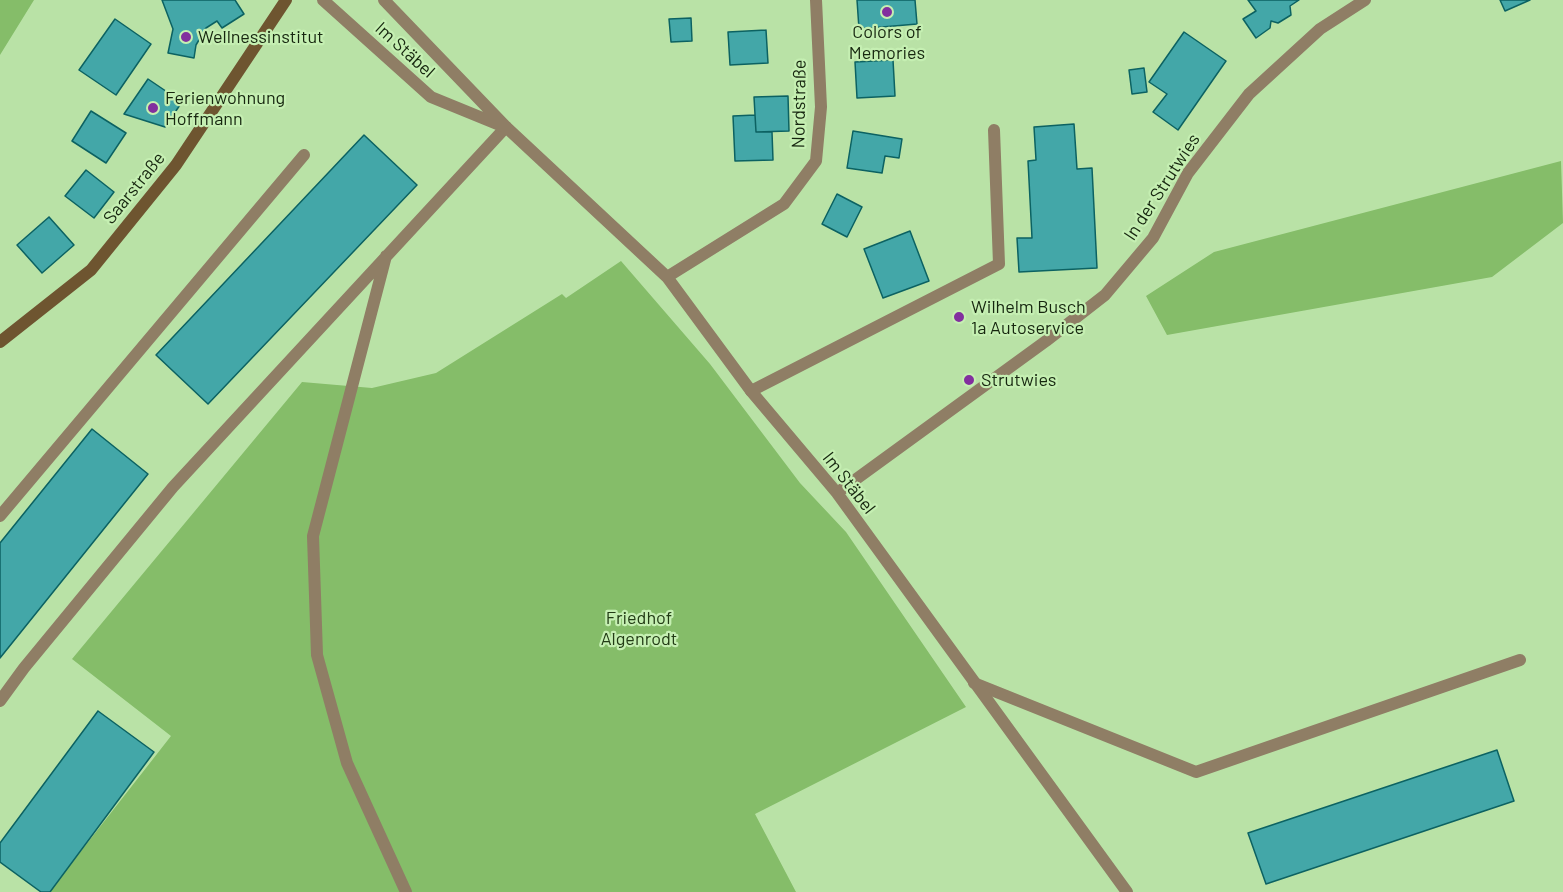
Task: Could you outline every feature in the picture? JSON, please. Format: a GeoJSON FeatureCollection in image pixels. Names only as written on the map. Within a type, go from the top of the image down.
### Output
{"type":"FeatureCollection","features":[{"type":"Feature","properties":{"kind":"street","name":"Saarstraße"},"geometry":{"type":"LineString","coordinates":[[0,342],[91,270],[176,165],[286,0]]}},
{"type":"Feature","properties":{"kind":"street","name":"Im Stäbel"},"geometry":{"type":"LineString","coordinates":[[323,0],[431,97],[506,127]]}},
{"type":"Feature","properties":{"kind":"street","name":"Im Stäbel"},"geometry":{"type":"LineString","coordinates":[[384,0],[506,127],[667,277],[751,391],[837,494],[1127,892]]}},
{"type":"Feature","properties":{"kind":"street","name":"Nordstraße"},"geometry":{"type":"LineString","coordinates":[[667,277],[784,204],[816,161],[821,107],[816,0]]}},
{"type":"Feature","properties":{"kind":"street","name":"In der Strutwies"},"geometry":{"type":"LineString","coordinates":[[837,494],[1105,295],[1153,238],[1188,173],[1249,94],[1320,29],[1365,0]]}},
{"type":"Feature","properties":{"kind":"street"},"geometry":{"type":"LineString","coordinates":[[0,701],[24,668],[173,487],[506,127]]}},
{"type":"Feature","properties":{"kind":"street"},"geometry":{"type":"LineString","coordinates":[[751,391],[999,264],[994,130]]}},
{"type":"Feature","properties":{"kind":"street"},"geometry":{"type":"LineString","coordinates":[[0,516],[304,155]]}},
{"type":"Feature","properties":{"kind":"street"},"geometry":{"type":"LineString","coordinates":[[386,255],[313,536],[317,655],[347,763],[406,892]]}},
{"type":"Feature","properties":{"kind":"street"},"geometry":{"type":"LineString","coordinates":[[974,682],[1196,772],[1520,660]]}},
{"type":"Feature","properties":{"kind":"green space"},"geometry":{"type":"Polygon","coordinates":[[[0,0],[34,0],[0,55],[0,0]]]}},
{"type":"Feature","properties":{"kind":"green space"},"geometry":{"type":"Polygon","coordinates":[[[1561,161],[1563,223],[1492,277],[1167,335],[1146,296],[1214,252],[1561,161]]]}},
{"type":"Feature","properties":{"kind":"green space","name":"Friedhof Algenrodt"},"geometry":{"type":"Polygon","coordinates":[[[621,261],[710,364],[800,483],[846,532],[966,707],[755,814],[796,892],[49,892],[171,736],[72,659],[302,382],[372,388],[436,373],[562,294],[566,298],[621,261]]]}},
{"type":"Feature","properties":{"kind":"building","name":"Wellnessinstitut"},"geometry":{"type":"Polygon","coordinates":[[[162,0],[235,0],[244,14],[222,28],[217,21],[206,28],[196,45],[194,58],[168,53],[173,29],[162,0]]]}},
{"type":"Feature","properties":{"kind":"building","name":"Colors of Memories"},"geometry":{"type":"Polygon","coordinates":[[[857,0],[915,0],[917,24],[859,29],[857,0]]]}},
{"type":"Feature","properties":{"kind":"building"},"geometry":{"type":"Polygon","coordinates":[[[1248,0],[1299,0],[1290,6],[1291,15],[1278,23],[1271,21],[1270,28],[1256,38],[1243,19],[1256,11],[1248,0]]]}},
{"type":"Feature","properties":{"kind":"building"},"geometry":{"type":"Polygon","coordinates":[[[1500,0],[1530,0],[1505,11],[1500,0]]]}},
{"type":"Feature","properties":{"kind":"building"},"geometry":{"type":"Polygon","coordinates":[[[691,18],[692,41],[671,42],[669,19],[691,18]]]}},
{"type":"Feature","properties":{"kind":"building"},"geometry":{"type":"Polygon","coordinates":[[[115,19],[151,44],[116,95],[79,70],[115,19]]]}},
{"type":"Feature","properties":{"kind":"building"},"geometry":{"type":"Polygon","coordinates":[[[766,30],[768,63],[730,65],[728,32],[766,30]]]}},
{"type":"Feature","properties":{"kind":"building"},"geometry":{"type":"Polygon","coordinates":[[[1184,32],[1226,61],[1178,130],[1153,112],[1167,94],[1149,82],[1184,32]]]}},
{"type":"Feature","properties":{"kind":"building"},"geometry":{"type":"Polygon","coordinates":[[[893,60],[895,96],[857,98],[855,62],[893,60]]]}},
{"type":"Feature","properties":{"kind":"building"},"geometry":{"type":"Polygon","coordinates":[[[1144,68],[1147,92],[1132,94],[1129,70],[1144,68]]]}},
{"type":"Feature","properties":{"kind":"building","name":"Ferienwohnung Hoffmann"},"geometry":{"type":"Polygon","coordinates":[[[148,79],[182,102],[165,127],[124,114],[148,79]]]}},
{"type":"Feature","properties":{"kind":"building"},"geometry":{"type":"Polygon","coordinates":[[[788,96],[789,131],[756,132],[754,97],[788,96]]]}},
{"type":"Feature","properties":{"kind":"building"},"geometry":{"type":"Polygon","coordinates":[[[91,111],[126,133],[106,163],[72,141],[91,111]]]}},
{"type":"Feature","properties":{"kind":"building"},"geometry":{"type":"Polygon","coordinates":[[[755,115],[756,132],[772,132],[773,160],[735,161],[733,116],[755,115]]]}},
{"type":"Feature","properties":{"kind":"building","name":"Wilhelm Busch 1a Autoservice"},"geometry":{"type":"Polygon","coordinates":[[[1074,124],[1077,169],[1092,168],[1097,268],[1019,272],[1017,238],[1032,238],[1028,161],[1036,160],[1034,127],[1074,124]]]}},
{"type":"Feature","properties":{"kind":"building"},"geometry":{"type":"Polygon","coordinates":[[[853,131],[902,139],[899,158],[885,156],[882,173],[847,168],[853,131]]]}},
{"type":"Feature","properties":{"kind":"building"},"geometry":{"type":"Polygon","coordinates":[[[364,135],[417,185],[208,404],[156,355],[364,135]]]}},
{"type":"Feature","properties":{"kind":"building"},"geometry":{"type":"Polygon","coordinates":[[[86,170],[114,192],[94,218],[65,196],[86,170]]]}},
{"type":"Feature","properties":{"kind":"building"},"geometry":{"type":"Polygon","coordinates":[[[837,194],[862,207],[847,237],[822,224],[837,194]]]}},
{"type":"Feature","properties":{"kind":"building"},"geometry":{"type":"Polygon","coordinates":[[[49,217],[74,245],[42,273],[17,245],[49,217]]]}},
{"type":"Feature","properties":{"kind":"building"},"geometry":{"type":"Polygon","coordinates":[[[910,231],[929,281],[883,298],[864,249],[910,231]]]}},
{"type":"Feature","properties":{"kind":"building"},"geometry":{"type":"Polygon","coordinates":[[[92,429],[148,474],[0,658],[0,543],[92,429]]]}},
{"type":"Feature","properties":{"kind":"building"},"geometry":{"type":"Polygon","coordinates":[[[98,711],[154,752],[50,892],[41,892],[0,862],[0,843],[98,711]]]}},
{"type":"Feature","properties":{"kind":"building"},"geometry":{"type":"Polygon","coordinates":[[[1497,750],[1514,801],[1266,884],[1248,833],[1497,750]]]}},
{"type":"Feature","properties":{"kind":"place","name":"Colors of Memories"},"geometry":{"type":"Point","coordinates":[887,12]}},
{"type":"Feature","properties":{"kind":"place","name":"Wellnessinstitut"},"geometry":{"type":"Point","coordinates":[186,37]}},
{"type":"Feature","properties":{"kind":"place","name":"Ferienwohnung Hoffmann"},"geometry":{"type":"Point","coordinates":[153,108]}},
{"type":"Feature","properties":{"kind":"place","name":"Wilhelm Busch 1a Autoservice"},"geometry":{"type":"Point","coordinates":[959,317]}},
{"type":"Feature","properties":{"kind":"place","name":"Strutwies"},"geometry":{"type":"Point","coordinates":[969,380]}}]}
